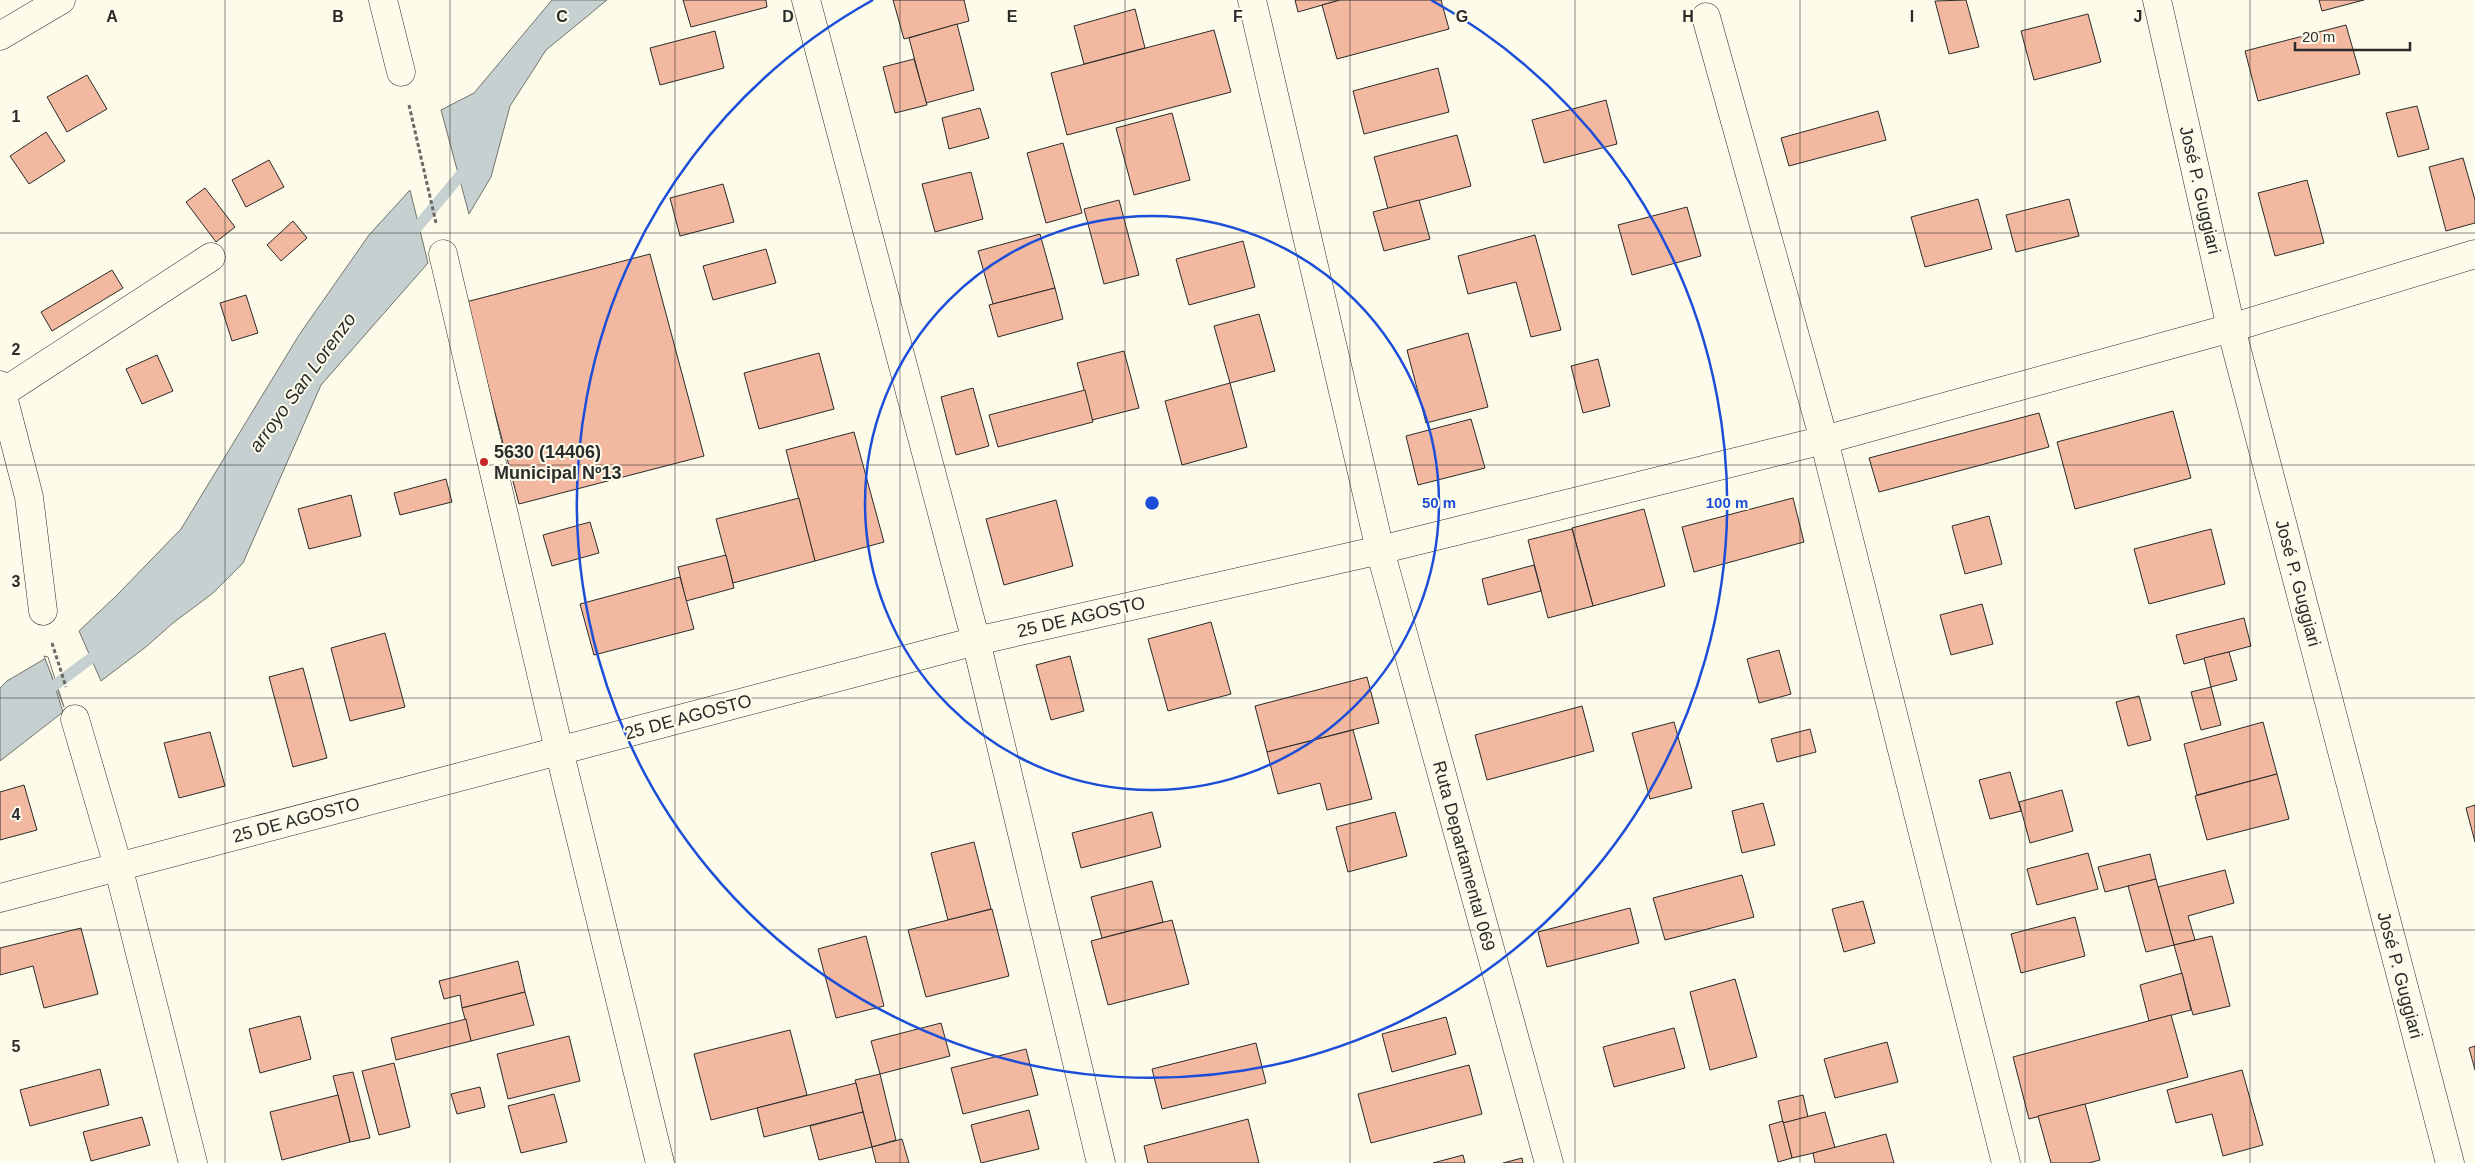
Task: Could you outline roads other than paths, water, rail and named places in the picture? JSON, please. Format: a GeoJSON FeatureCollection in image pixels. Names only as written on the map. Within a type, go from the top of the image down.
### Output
{"type":"FeatureCollection","features":[{"type":"Feature","properties":{"kind":"street"},"geometry":{"type":"LineString","coordinates":[[0,36],[61,0]]}},
{"type":"Feature","properties":{"kind":"street"},"geometry":{"type":"LineString","coordinates":[[383,0],[401,72]]}},
{"type":"Feature","properties":{"kind":"street"},"geometry":{"type":"LineString","coordinates":[[806,0],[976,641],[1101,1163]]}},
{"type":"Feature","properties":{"kind":"street","name":"Ruta Departamental 069"},"geometry":{"type":"LineString","coordinates":[[1252,0],[1380,550],[1549,1163]]}},
{"type":"Feature","properties":{"kind":"street","name":"José P. Guggiari"},"geometry":{"type":"LineString","coordinates":[[2157,0],[2231,328],[2450,1163]]}},
{"type":"Feature","properties":{"kind":"street"},"geometry":{"type":"LineString","coordinates":[[1706,17],[1824,440],[2006,1163]]}},
{"type":"Feature","properties":{"kind":"street"},"geometry":{"type":"LineString","coordinates":[[443,254],[559,750],[660,1163]]}},
{"type":"Feature","properties":{"kind":"street","name":"25 DE AGOSTO"},"geometry":{"type":"LineString","coordinates":[[0,898],[976,641],[1380,550],[1824,440],[2231,328],[2475,254]]}},
{"type":"Feature","properties":{"kind":"street"},"geometry":{"type":"LineString","coordinates":[[43,611],[28,497],[1,389],[211,257]]}},
{"type":"Feature","properties":{"kind":"street"},"geometry":{"type":"LineString","coordinates":[[75,719],[118,866],[193,1163]]}},
{"type":"Feature","properties":{"kind":"water"},"geometry":{"type":"Polygon","coordinates":[[[552,0],[607,0],[546,50],[510,106],[491,177],[469,214],[441,110],[474,93],[552,0]]]}},
{"type":"Feature","properties":{"kind":"water"},"geometry":{"type":"Polygon","coordinates":[[[410,190],[428,263],[321,385],[243,563],[213,593],[101,681],[79,631],[181,529],[299,335],[369,235],[410,190]]]}},
{"type":"Feature","properties":{"kind":"water"},"geometry":{"type":"Polygon","coordinates":[[[46,658],[63,712],[0,761],[0,688],[7,681],[46,658]]]}},
{"type":"Feature","properties":{"kind":"waterway","name":"arroyo San Lorenzo"},"geometry":{"type":"LineString","coordinates":[[410,236],[468,166]]}},
{"type":"Feature","properties":{"kind":"waterway","name":"arroyo San Lorenzo"},"geometry":{"type":"LineString","coordinates":[[43,694],[102,650]]}},
{"type":"Feature","properties":{"kind":"place","name":"5630 (14406) Municipal Nº13"},"geometry":{"type":"Point","coordinates":[484,462]}}]}
